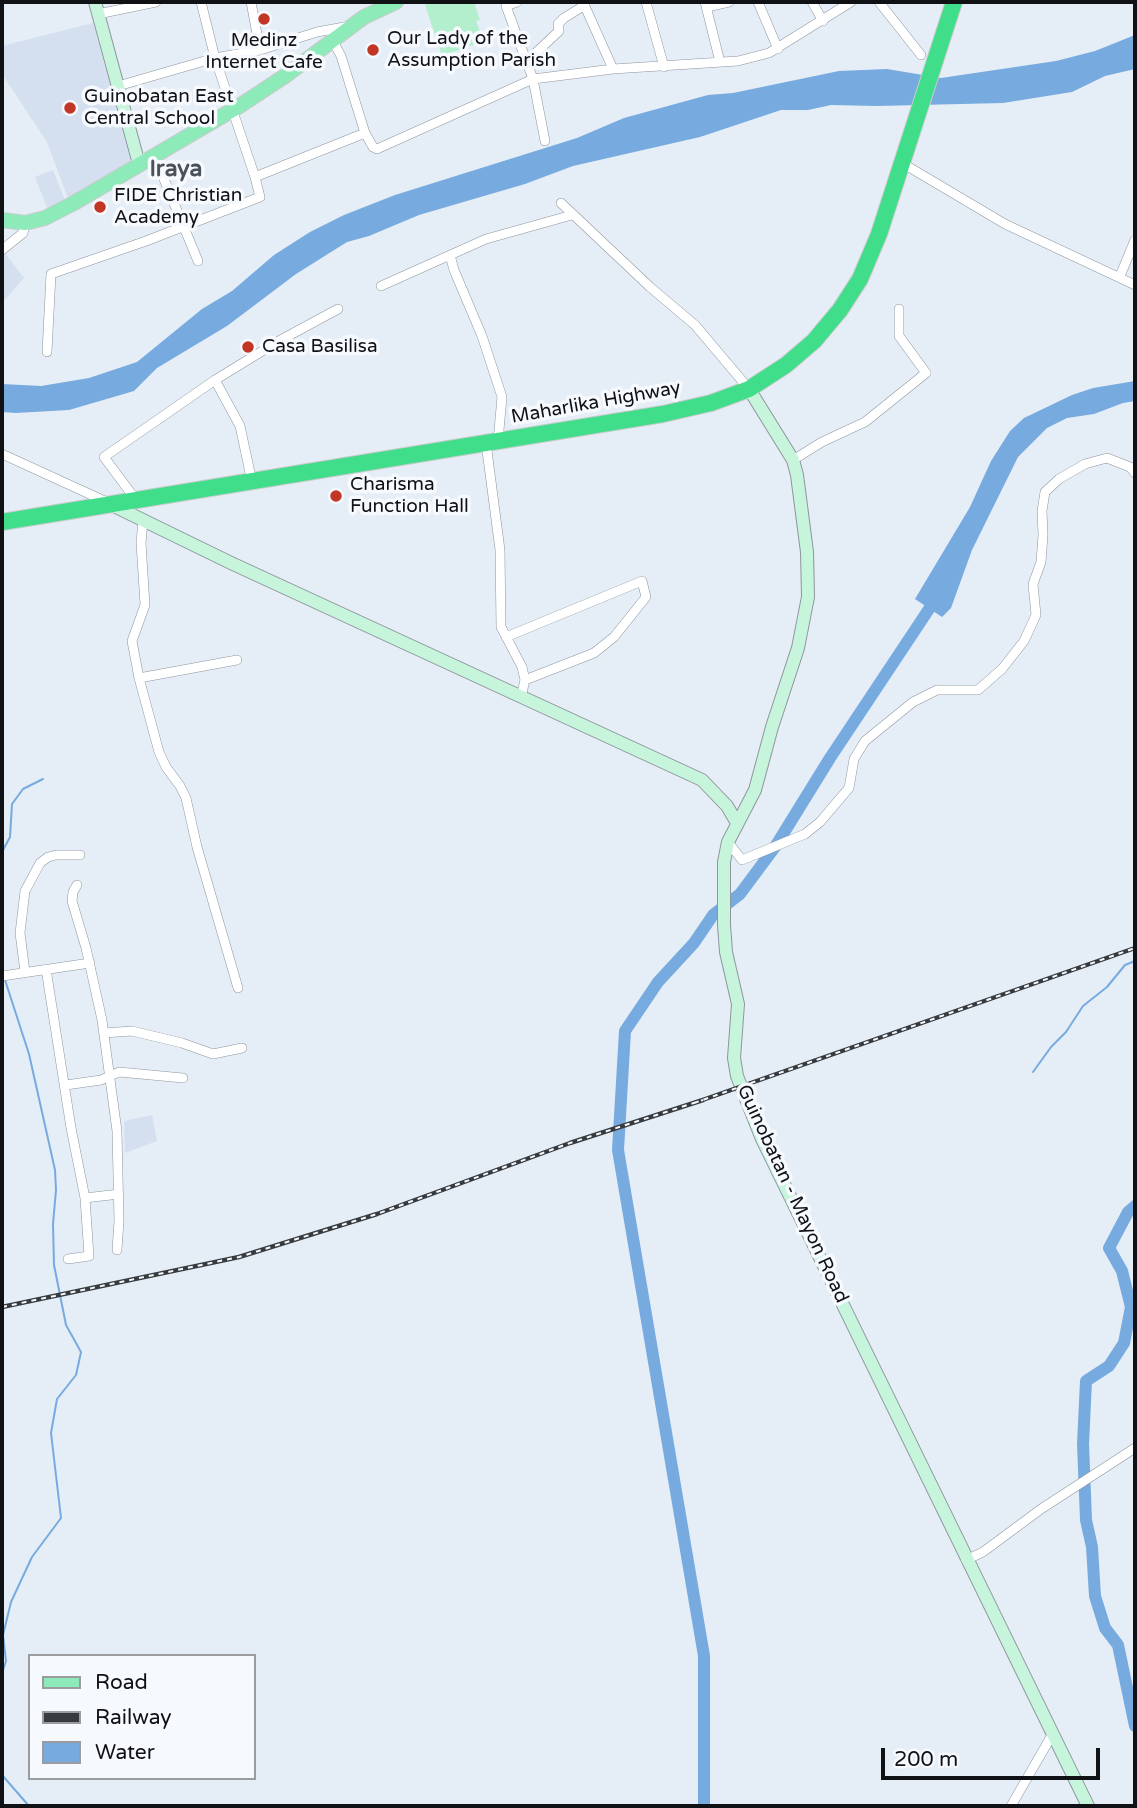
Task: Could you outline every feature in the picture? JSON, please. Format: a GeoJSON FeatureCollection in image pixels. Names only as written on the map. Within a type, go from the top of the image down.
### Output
{"type":"FeatureCollection","features":[{"type":"Feature","properties":{"kind":"highway","name":"Maharlika Highway"},"geometry":{"type":"LineString","coordinates":[[2,522],[682,411],[748,388],[801,353],[823,332],[847,301],[874,249],[954,2]]}},
{"type":"Feature","properties":{"kind":"main road"},"geometry":{"type":"LineString","coordinates":[[2,220],[25,223],[45,218],[74,204],[232,111],[352,26],[397,2]]}},
{"type":"Feature","properties":{"kind":"main road"},"geometry":{"type":"LineString","coordinates":[[96,8],[139,164]]}},
{"type":"Feature","properties":{"kind":"main road","name":"Guinobatan - Mayon Road"},"geometry":{"type":"LineString","coordinates":[[748,388],[793,460],[807,552],[808,597],[799,648],[772,727],[755,789],[728,842],[724,862],[724,925],[730,975],[738,1004],[734,1058],[744,1097],[762,1139],[1088,1806]]}},
{"type":"Feature","properties":{"kind":"main road"},"geometry":{"type":"LineString","coordinates":[[112,505],[231,563],[702,780],[727,806],[737,823]]}},
{"type":"Feature","properties":{"kind":"street"},"geometry":{"type":"LineString","coordinates":[[96,8],[156,2]]}},
{"type":"Feature","properties":{"kind":"street"},"geometry":{"type":"LineString","coordinates":[[47,352],[51,274],[260,197],[215,58],[201,2]]}},
{"type":"Feature","properties":{"kind":"street"},"geometry":{"type":"LineString","coordinates":[[251,2],[260,50]]}},
{"type":"Feature","properties":{"kind":"street"},"geometry":{"type":"LineString","coordinates":[[517,2],[506,6],[533,79],[545,141]]}},
{"type":"Feature","properties":{"kind":"street"},"geometry":{"type":"LineString","coordinates":[[646,2],[664,67]]}},
{"type":"Feature","properties":{"kind":"street"},"geometry":{"type":"LineString","coordinates":[[720,62],[706,4],[729,2]]}},
{"type":"Feature","properties":{"kind":"street"},"geometry":{"type":"LineString","coordinates":[[758,2],[778,49]]}},
{"type":"Feature","properties":{"kind":"street"},"geometry":{"type":"LineString","coordinates":[[812,2],[823,20]]}},
{"type":"Feature","properties":{"kind":"street"},"geometry":{"type":"LineString","coordinates":[[333,41],[348,76],[365,133],[373,148],[382,148],[533,79],[613,69],[664,67],[757,57],[778,49],[851,2]]}},
{"type":"Feature","properties":{"kind":"street"},"geometry":{"type":"LineString","coordinates":[[878,2],[921,55]]}},
{"type":"Feature","properties":{"kind":"street"},"geometry":{"type":"LineString","coordinates":[[526,62],[559,31],[558,24],[584,4],[613,69]]}},
{"type":"Feature","properties":{"kind":"street"},"geometry":{"type":"LineString","coordinates":[[118,86],[215,58],[260,50],[317,32],[352,26]]}},
{"type":"Feature","properties":{"kind":"street"},"geometry":{"type":"LineString","coordinates":[[255,177],[365,133]]}},
{"type":"Feature","properties":{"kind":"street"},"geometry":{"type":"LineString","coordinates":[[154,155],[198,261]]}},
{"type":"Feature","properties":{"kind":"street"},"geometry":{"type":"LineString","coordinates":[[902,163],[1005,224],[1135,285]]}},
{"type":"Feature","properties":{"kind":"street"},"geometry":{"type":"LineString","coordinates":[[561,203],[650,287],[680,310],[748,388]]}},
{"type":"Feature","properties":{"kind":"street"},"geometry":{"type":"LineString","coordinates":[[381,286],[422,265],[450,256],[486,239],[572,215]]}},
{"type":"Feature","properties":{"kind":"street"},"geometry":{"type":"LineString","coordinates":[[2,250],[23,233],[25,223]]}},
{"type":"Feature","properties":{"kind":"street"},"geometry":{"type":"LineString","coordinates":[[1120,276],[1135,240]]}},
{"type":"Feature","properties":{"kind":"street"},"geometry":{"type":"LineString","coordinates":[[450,256],[482,336],[502,397],[492,442],[500,550],[501,627],[522,667],[525,680],[521,697]]}},
{"type":"Feature","properties":{"kind":"street"},"geometry":{"type":"LineString","coordinates":[[136,501],[104,457],[215,380],[338,309]]}},
{"type":"Feature","properties":{"kind":"street"},"geometry":{"type":"LineString","coordinates":[[793,460],[822,442],[864,422],[926,373],[899,336],[899,309]]}},
{"type":"Feature","properties":{"kind":"street"},"geometry":{"type":"LineString","coordinates":[[215,380],[240,426],[252,482]]}},
{"type":"Feature","properties":{"kind":"street"},"geometry":{"type":"LineString","coordinates":[[2,454],[112,505]]}},
{"type":"Feature","properties":{"kind":"street"},"geometry":{"type":"LineString","coordinates":[[728,842],[742,860],[805,834],[820,822],[849,788],[854,759],[865,741],[914,702],[937,690],[978,690],[1002,669],[1024,641],[1035,615],[1033,584],[1041,562],[1045,492],[1059,479],[1085,464],[1107,458],[1130,467],[1135,473]]}},
{"type":"Feature","properties":{"kind":"street"},"geometry":{"type":"LineString","coordinates":[[143,520],[141,543],[145,605],[132,641],[139,678],[159,752],[186,798],[197,847],[238,988]]}},
{"type":"Feature","properties":{"kind":"street"},"geometry":{"type":"LineString","coordinates":[[506,637],[642,581],[646,597],[614,637],[594,653],[525,680]]}},
{"type":"Feature","properties":{"kind":"street"},"geometry":{"type":"LineString","coordinates":[[139,678],[237,660]]}},
{"type":"Feature","properties":{"kind":"street"},"geometry":{"type":"LineString","coordinates":[[25,972],[20,933],[25,891],[40,863],[48,857],[80,855]]}},
{"type":"Feature","properties":{"kind":"street"},"geometry":{"type":"LineString","coordinates":[[77,885],[72,901],[90,963],[104,1033],[117,1131],[117,1250]]}},
{"type":"Feature","properties":{"kind":"street"},"geometry":{"type":"LineString","coordinates":[[2,976],[90,963]]}},
{"type":"Feature","properties":{"kind":"street"},"geometry":{"type":"LineString","coordinates":[[46,969],[85,1198],[89,1256],[68,1259]]}},
{"type":"Feature","properties":{"kind":"street"},"geometry":{"type":"LineString","coordinates":[[104,1033],[132,1031],[182,1043],[213,1054],[242,1048]]}},
{"type":"Feature","properties":{"kind":"street"},"geometry":{"type":"LineString","coordinates":[[66,1086],[101,1080],[119,1072],[183,1078]]}},
{"type":"Feature","properties":{"kind":"street"},"geometry":{"type":"LineString","coordinates":[[85,1198],[118,1194]]}},
{"type":"Feature","properties":{"kind":"street"},"geometry":{"type":"LineString","coordinates":[[966,1560],[983,1552],[1135,1447]]}},
{"type":"Feature","properties":{"kind":"street"},"geometry":{"type":"LineString","coordinates":[[1011,1806],[1052,1735]]}},
{"type":"Feature","properties":{"kind":"shaded area","name":"Guinobatan East Central School"},"geometry":{"type":"Polygon","coordinates":[[[93,23],[132,165],[69,201],[47,142],[2,74],[2,46],[93,23]]]}},
{"type":"Feature","properties":{"kind":"shaded area"},"geometry":{"type":"Polygon","coordinates":[[[53,170],[66,203],[48,210],[35,177],[53,170]]]}},
{"type":"Feature","properties":{"kind":"shaded area"},"geometry":{"type":"Polygon","coordinates":[[[4,252],[24,278],[2,303],[2,253],[4,252]]]}},
{"type":"Feature","properties":{"kind":"shaded area"},"geometry":{"type":"Polygon","coordinates":[[[152,1115],[157,1141],[125,1153],[124,1121],[152,1115]]]}},
{"type":"Feature","properties":{"kind":"green space"},"geometry":{"type":"Polygon","coordinates":[[[433,2],[474,2],[480,20],[476,21],[484,41],[442,56],[425,5],[433,2]]]}},
{"type":"Feature","properties":{"kind":"water"},"geometry":{"type":"Polygon","coordinates":[[[1135,35],[1135,69],[1105,76],[1072,92],[1003,103],[831,105],[808,110],[781,110],[700,137],[573,166],[525,184],[419,215],[369,236],[347,242],[296,274],[227,326],[157,368],[134,391],[69,410],[2,412],[2,384],[41,386],[89,378],[137,362],[202,309],[232,291],[274,255],[310,232],[344,215],[395,195],[577,138],[624,118],[708,95],[733,93],[839,71],[887,69],[941,78],[1056,61],[1095,51],[1135,35]]]}},
{"type":"Feature","properties":{"kind":"water"},"geometry":{"type":"Polygon","coordinates":[[[1135,381],[1135,401],[1094,414],[1067,418],[1047,428],[1018,457],[972,550],[951,608],[942,617],[915,599],[970,507],[991,461],[1010,431],[1024,418],[1072,395],[1093,388],[1135,381]]]}},
{"type":"Feature","properties":{"kind":"waterway"},"geometry":{"type":"LineString","coordinates":[[704,1806],[704,1656],[618,1150],[625,1031],[658,982],[694,943],[713,915],[740,894],[775,847],[830,758],[937,597]]}},
{"type":"Feature","properties":{"kind":"waterway"},"geometry":{"type":"LineString","coordinates":[[2,852],[10,837],[12,804],[23,789],[43,779]]}},
{"type":"Feature","properties":{"kind":"waterway"},"geometry":{"type":"LineString","coordinates":[[1033,1072],[1066,1032],[1083,1006],[1107,987],[1125,965],[1135,961]]}},
{"type":"Feature","properties":{"kind":"waterway"},"geometry":{"type":"LineString","coordinates":[[2,1673],[6,1661],[3,1635],[11,1602],[32,1557],[61,1518],[51,1433],[57,1399],[76,1375],[81,1352],[66,1325],[54,1265],[55,1170],[29,1054],[5,980]]}},
{"type":"Feature","properties":{"kind":"waterway"},"geometry":{"type":"LineString","coordinates":[[1135,1206],[1128,1212],[1109,1248],[1122,1271],[1131,1307],[1124,1343],[1109,1366],[1086,1381],[1083,1444],[1086,1520],[1092,1547],[1095,1596],[1105,1628],[1118,1645],[1135,1726]]}},
{"type":"Feature","properties":{"kind":"waterway"},"geometry":{"type":"LineString","coordinates":[[2,1775],[29,1806]]}},
{"type":"Feature","properties":{"kind":"railway"},"geometry":{"type":"LineString","coordinates":[[694,1103],[1135,948]]}},
{"type":"Feature","properties":{"kind":"railway"},"geometry":{"type":"LineString","coordinates":[[2,1307],[239,1257],[377,1214],[570,1143],[703,1100]]}},
{"type":"Feature","properties":{"kind":"place","name":"Medinz Internet Cafe"},"geometry":{"type":"Point","coordinates":[264,19]}},
{"type":"Feature","properties":{"kind":"place","name":"Our Lady of the Assumption Parish"},"geometry":{"type":"Point","coordinates":[373,50]}},
{"type":"Feature","properties":{"kind":"place","name":"Guinobatan East Central School"},"geometry":{"type":"Point","coordinates":[70,108]}},
{"type":"Feature","properties":{"kind":"place","name":"FIDE Christian Academy"},"geometry":{"type":"Point","coordinates":[100,207]}},
{"type":"Feature","properties":{"kind":"place","name":"Casa Basilisa"},"geometry":{"type":"Point","coordinates":[248,347]}},
{"type":"Feature","properties":{"kind":"place","name":"Charisma Function Hall"},"geometry":{"type":"Point","coordinates":[336,496]}},
{"type":"Feature","properties":{"kind":"district","name":"Iraya"},"geometry":{"type":"Point","coordinates":[176,170]}}]}
